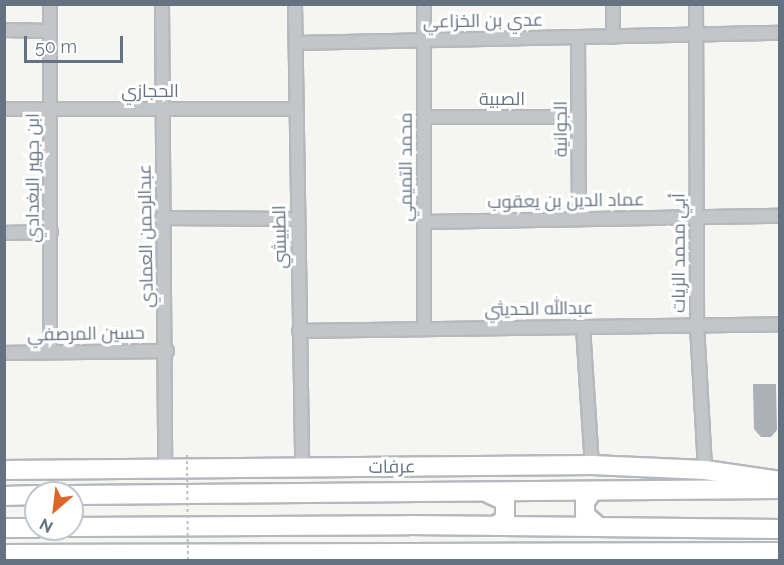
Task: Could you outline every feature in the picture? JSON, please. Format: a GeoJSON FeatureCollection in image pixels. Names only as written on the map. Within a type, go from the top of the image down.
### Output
{"type":"FeatureCollection","features":[{"type":"Feature","properties":{"kind":"street","name":"ابن جهير البغدادي"},"geometry":{"type":"LineString","coordinates":[[50,4],[50,352]]}},
{"type":"Feature","properties":{"kind":"street","name":"عبدالرحمن العمادي"},"geometry":{"type":"LineString","coordinates":[[162,4],[162,218],[167,351],[165,467]]}},
{"type":"Feature","properties":{"kind":"street","name":"الطبيشي"},"geometry":{"type":"LineString","coordinates":[[295,4],[302,468]]}},
{"type":"Feature","properties":{"kind":"street","name":"محمد التميمي"},"geometry":{"type":"LineString","coordinates":[[424,4],[424,329]]}},
{"type":"Feature","properties":{"kind":"street"},"geometry":{"type":"LineString","coordinates":[[613,4],[613,38]]}},
{"type":"Feature","properties":{"kind":"street","name":"أبي محمد الزيات"},"geometry":{"type":"LineString","coordinates":[[696,4],[697,326],[705,470]]}},
{"type":"Feature","properties":{"kind":"street"},"geometry":{"type":"LineString","coordinates":[[4,30],[50,31]]}},
{"type":"Feature","properties":{"kind":"street","name":"عدي بن الخزاعي"},"geometry":{"type":"LineString","coordinates":[[296,43],[780,33]]}},
{"type":"Feature","properties":{"kind":"street","name":"الجوانية"},"geometry":{"type":"LineString","coordinates":[[578,38],[579,219]]}},
{"type":"Feature","properties":{"kind":"street","name":"الحجازي"},"geometry":{"type":"LineString","coordinates":[[4,108],[51,110],[296,109]]}},
{"type":"Feature","properties":{"kind":"street","name":"الصبية"},"geometry":{"type":"LineString","coordinates":[[424,117],[579,117]]}},
{"type":"Feature","properties":{"kind":"street","name":"عماد الدين بن يعقوب"},"geometry":{"type":"LineString","coordinates":[[424,222],[780,216]]}},
{"type":"Feature","properties":{"kind":"street"},"geometry":{"type":"LineString","coordinates":[[162,218],[298,219]]}},
{"type":"Feature","properties":{"kind":"street"},"geometry":{"type":"LineString","coordinates":[[4,233],[51,232]]}},
{"type":"Feature","properties":{"kind":"street","name":"عبدالله الحديثي"},"geometry":{"type":"LineString","coordinates":[[299,331],[780,324]]}},
{"type":"Feature","properties":{"kind":"street"},"geometry":{"type":"LineString","coordinates":[[583,327],[592,465]]}},
{"type":"Feature","properties":{"kind":"street","name":"حسين المرصفي"},"geometry":{"type":"LineString","coordinates":[[4,353],[167,351]]}},
{"type":"Feature","properties":{"kind":"street","name":"عرفات"},"geometry":{"type":"LineString","coordinates":[[4,470],[592,465],[705,470],[780,481]]}},
{"type":"Feature","properties":{"kind":"street","name":"عرفات"},"geometry":{"type":"LineString","coordinates":[[84,495],[780,489]]}},
{"type":"Feature","properties":{"kind":"street"},"geometry":{"type":"LineString","coordinates":[[592,492],[585,502],[585,515],[599,527]]}},
{"type":"Feature","properties":{"kind":"street"},"geometry":{"type":"LineString","coordinates":[[488,493],[505,501],[505,519],[495,526]]}},
{"type":"Feature","properties":{"kind":"street"},"geometry":{"type":"LineString","coordinates":[[4,496],[24,495]]}},
{"type":"Feature","properties":{"kind":"street"},"geometry":{"type":"LineString","coordinates":[[84,527],[495,526],[780,529]]}},
{"type":"Feature","properties":{"kind":"street"},"geometry":{"type":"LineString","coordinates":[[4,528],[24,528]]}},
{"type":"Feature","properties":{"kind":"street"},"geometry":{"type":"LineString","coordinates":[[529,556],[701,528]]}},
{"type":"Feature","properties":{"kind":"street"},"geometry":{"type":"LineString","coordinates":[[6,553],[123,557],[228,557],[680,556],[780,552]]}},
{"type":"Feature","properties":{"kind":"path"},"geometry":{"type":"LineString","coordinates":[[187,455],[188,561]]}},
{"type":"Feature","properties":{"kind":"building"},"geometry":{"type":"Polygon","coordinates":[[[753,384],[776,384],[777,430],[771,437],[761,437],[754,429],[753,384]]]}}]}
